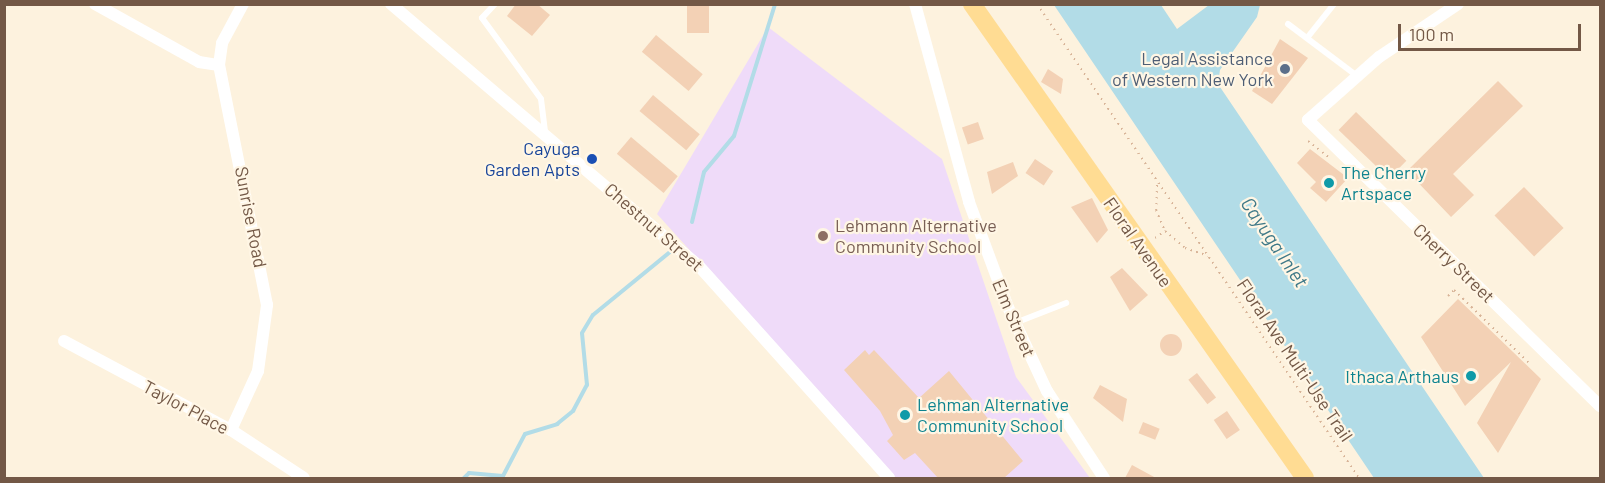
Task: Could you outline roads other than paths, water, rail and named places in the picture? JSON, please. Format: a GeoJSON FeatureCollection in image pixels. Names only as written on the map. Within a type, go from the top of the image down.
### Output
{"type":"FeatureCollection","features":[{"type":"Feature","properties":{"kind":"main road","name":"Floral Avenue"},"geometry":{"type":"LineString","coordinates":[[972,4],[1305,478]]}},
{"type":"Feature","properties":{"kind":"street"},"geometry":{"type":"LineString","coordinates":[[95,4],[199,62],[219,65]]}},
{"type":"Feature","properties":{"kind":"street","name":"Sunrise Road"},"geometry":{"type":"LineString","coordinates":[[231,430],[258,371],[267,304],[219,65],[222,43],[243,4]]}},
{"type":"Feature","properties":{"kind":"street","name":"Chestnut Street"},"geometry":{"type":"LineString","coordinates":[[391,4],[545,132],[698,265],[889,478]]}},
{"type":"Feature","properties":{"kind":"street","name":"Elm Street"},"geometry":{"type":"LineString","coordinates":[[915,4],[969,202],[1015,323],[1047,391],[1104,478]]}},
{"type":"Feature","properties":{"kind":"street"},"geometry":{"type":"LineString","coordinates":[[1356,75],[1458,4]]}},
{"type":"Feature","properties":{"kind":"street","name":"Cherry Street"},"geometry":{"type":"LineString","coordinates":[[1356,75],[1308,120],[1600,406]]}},
{"type":"Feature","properties":{"kind":"street","name":"Taylor Place"},"geometry":{"type":"LineString","coordinates":[[64,341],[231,430],[304,478]]}},
{"type":"Feature","properties":{"kind":"lane"},"geometry":{"type":"LineString","coordinates":[[495,4],[482,18],[541,99],[545,132]]}},
{"type":"Feature","properties":{"kind":"lane"},"geometry":{"type":"LineString","coordinates":[[1307,38],[1334,4]]}},
{"type":"Feature","properties":{"kind":"lane"},"geometry":{"type":"LineString","coordinates":[[1288,24],[1356,75]]}},
{"type":"Feature","properties":{"kind":"lane"},"geometry":{"type":"LineString","coordinates":[[1015,323],[1066,303]]}},
{"type":"Feature","properties":{"kind":"water","name":"Cayuga Inlet"},"geometry":{"type":"Polygon","coordinates":[[[1054,5],[1161,5],[1177,29],[1209,5],[1260,5],[1257,17],[1220,70],[1218,84],[1484,478],[1374,478],[1054,5]]]}},
{"type":"Feature","properties":{"kind":"waterway"},"geometry":{"type":"LineString","coordinates":[[692,222],[704,172],[734,136],[775,4]]}},
{"type":"Feature","properties":{"kind":"waterway"},"geometry":{"type":"LineString","coordinates":[[464,478],[469,473],[503,476],[525,434],[557,424],[573,411],[587,385],[582,333],[593,315],[670,252]]}},
{"type":"Feature","properties":{"kind":"place","name":"Legal Assistance of Western New York"},"geometry":{"type":"Point","coordinates":[1285,69]}},
{"type":"Feature","properties":{"kind":"place","name":"Cayuga Garden Apts"},"geometry":{"type":"Point","coordinates":[592,159]}},
{"type":"Feature","properties":{"kind":"place","name":"The Cherry Artspace"},"geometry":{"type":"Point","coordinates":[1329,183]}},
{"type":"Feature","properties":{"kind":"place","name":"Lehmann Alternative Community School"},"geometry":{"type":"Point","coordinates":[823,236]}},
{"type":"Feature","properties":{"kind":"place","name":"Ithaca Arthaus"},"geometry":{"type":"Point","coordinates":[1471,376]}},
{"type":"Feature","properties":{"kind":"place","name":"Lehman Alternative Community School"},"geometry":{"type":"Point","coordinates":[905,415]}}]}
